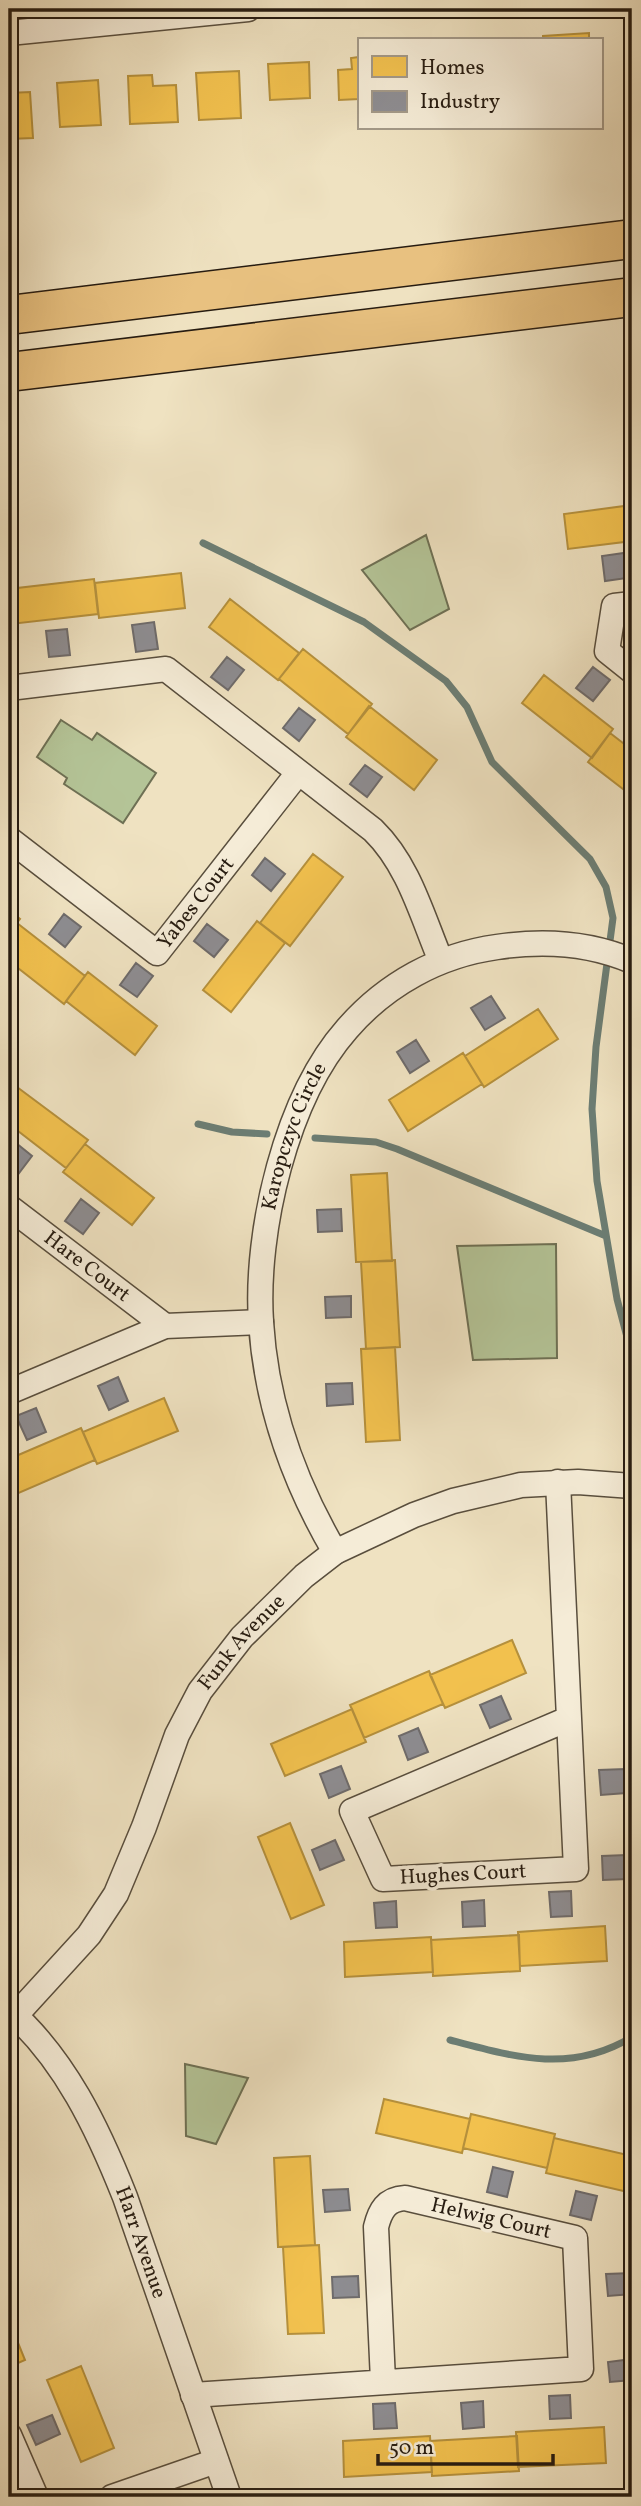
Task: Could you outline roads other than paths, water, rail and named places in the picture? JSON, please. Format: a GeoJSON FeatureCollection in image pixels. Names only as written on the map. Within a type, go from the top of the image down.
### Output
{"type":"FeatureCollection","features":[{"type":"Feature","properties":{"kind":"highway"},"geometry":{"type":"LineString","coordinates":[[9,315],[632,239]]}},
{"type":"Feature","properties":{"kind":"highway"},"geometry":{"type":"LineString","coordinates":[[9,372],[632,297]]}},
{"type":"Feature","properties":{"kind":"street"},"geometry":{"type":"LineString","coordinates":[[9,33],[248,9]]}},
{"type":"Feature","properties":{"kind":"street"},"geometry":{"type":"LineString","coordinates":[[632,604],[614,606],[607,651],[632,671]]}},
{"type":"Feature","properties":{"kind":"street"},"geometry":{"type":"LineString","coordinates":[[9,688],[166,670],[373,830],[388,845],[404,870],[441,961]]}},
{"type":"Feature","properties":{"kind":"street","name":"Yabes Court"},"geometry":{"type":"LineString","coordinates":[[9,839],[157,953],[298,773]]}},
{"type":"Feature","properties":{"kind":"street","name":"Karopczyc Circle"},"geometry":{"type":"LineString","coordinates":[[335,1552],[310,1507],[286,1448],[270,1385],[261,1322],[262,1267],[270,1202],[286,1146],[310,1087],[336,1043],[360,1015],[395,986],[441,961],[482,949],[550,943],[591,948],[632,961]]}},
{"type":"Feature","properties":{"kind":"street","name":"Hare Court"},"geometry":{"type":"LineString","coordinates":[[9,1207],[165,1326]]}},
{"type":"Feature","properties":{"kind":"street"},"geometry":{"type":"LineString","coordinates":[[9,1392],[165,1326],[261,1322]]}},
{"type":"Feature","properties":{"kind":"street","name":"Funk Avenue"},"geometry":{"type":"LineString","coordinates":[[12,2013],[89,1935],[116,1894],[144,1827],[177,1735],[201,1691],[242,1637],[304,1576],[335,1552],[414,1515],[453,1501],[521,1485],[558,1482],[632,1486]]}},
{"type":"Feature","properties":{"kind":"street","name":"Hughes Court"},"geometry":{"type":"LineString","coordinates":[[558,1482],[576,1869],[383,1879],[352,1811],[568,1719]]}},
{"type":"Feature","properties":{"kind":"street","name":"Harr Avenue"},"geometry":{"type":"LineString","coordinates":[[12,2013],[38,2040],[77,2095],[109,2156],[229,2497]]}},
{"type":"Feature","properties":{"kind":"street","name":"Helwig Court"},"geometry":{"type":"LineString","coordinates":[[193,2395],[581,2369],[575,2238],[405,2198],[391,2201],[383,2208],[376,2227],[383,2381]]}},
{"type":"Feature","properties":{"kind":"street"},"geometry":{"type":"LineString","coordinates":[[9,2435],[36,2497]]}},
{"type":"Feature","properties":{"kind":"street"},"geometry":{"type":"LineString","coordinates":[[112,2497],[216,2461]]}},
{"type":"Feature","properties":{"kind":"waterway"},"geometry":{"type":"LineString","coordinates":[[203,543],[364,622],[446,681],[467,707],[492,762],[590,859],[606,887],[613,918],[596,1047],[592,1109],[597,1181],[617,1299],[632,1356]]}},
{"type":"Feature","properties":{"kind":"waterway"},"geometry":{"type":"LineString","coordinates":[[198,1124],[232,1132],[267,1134]]}},
{"type":"Feature","properties":{"kind":"waterway"},"geometry":{"type":"LineString","coordinates":[[315,1138],[376,1142],[397,1149],[606,1236]]}},
{"type":"Feature","properties":{"kind":"waterway"},"geometry":{"type":"LineString","coordinates":[[450,2040],[520,2056],[564,2059],[609,2048],[632,2037]]}}]}
